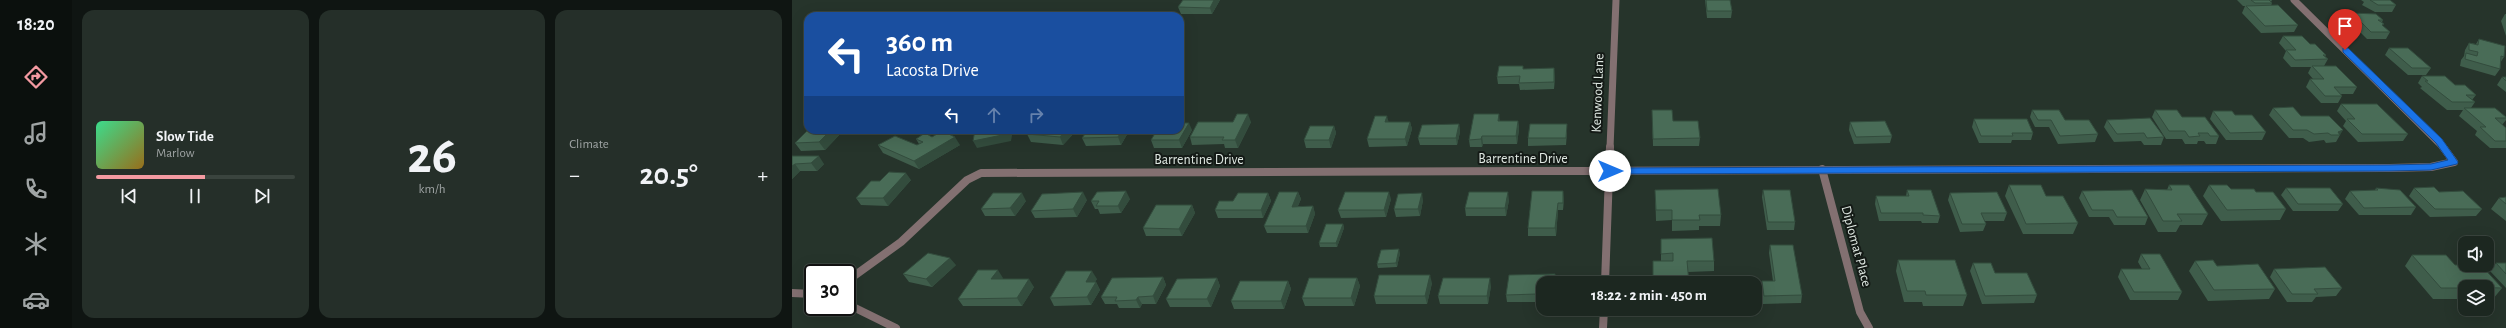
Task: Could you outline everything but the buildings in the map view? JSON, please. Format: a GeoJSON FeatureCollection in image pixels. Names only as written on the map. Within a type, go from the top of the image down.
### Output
{"type":"FeatureCollection","features":[{"type":"Feature","properties":{"kind":"street","name":"Kenwood Lane"},"geometry":{"type":"LineString","coordinates":[[1605,276],[1616,0]]}},
{"type":"Feature","properties":{"kind":"street","name":"Barrentine Drive"},"geometry":{"type":"LineString","coordinates":[[856,274],[901,242],[967,180],[981,173],[2389,168],[2431,167],[2454,162],[2439,141],[2294,0]]}},
{"type":"Feature","properties":{"kind":"street","name":"Diplomat Place"},"geometry":{"type":"LineString","coordinates":[[1822,169],[1860,312],[1869,328]]}},
{"type":"Feature","properties":{"kind":"street"},"geometry":{"type":"LineString","coordinates":[[792,293],[804,294]]}},
{"type":"Feature","properties":{"kind":"street"},"geometry":{"type":"LineString","coordinates":[[856,308],[896,328]]}},
{"type":"Feature","properties":{"kind":"street"},"geometry":{"type":"LineString","coordinates":[[1603,328],[1604,316]]}},
{"type":"Feature","properties":{"kind":"route"},"geometry":{"type":"LineString","coordinates":[[1610,171],[1822,169],[2420,168],[2454,162],[2439,141],[2345,50]]}}]}
